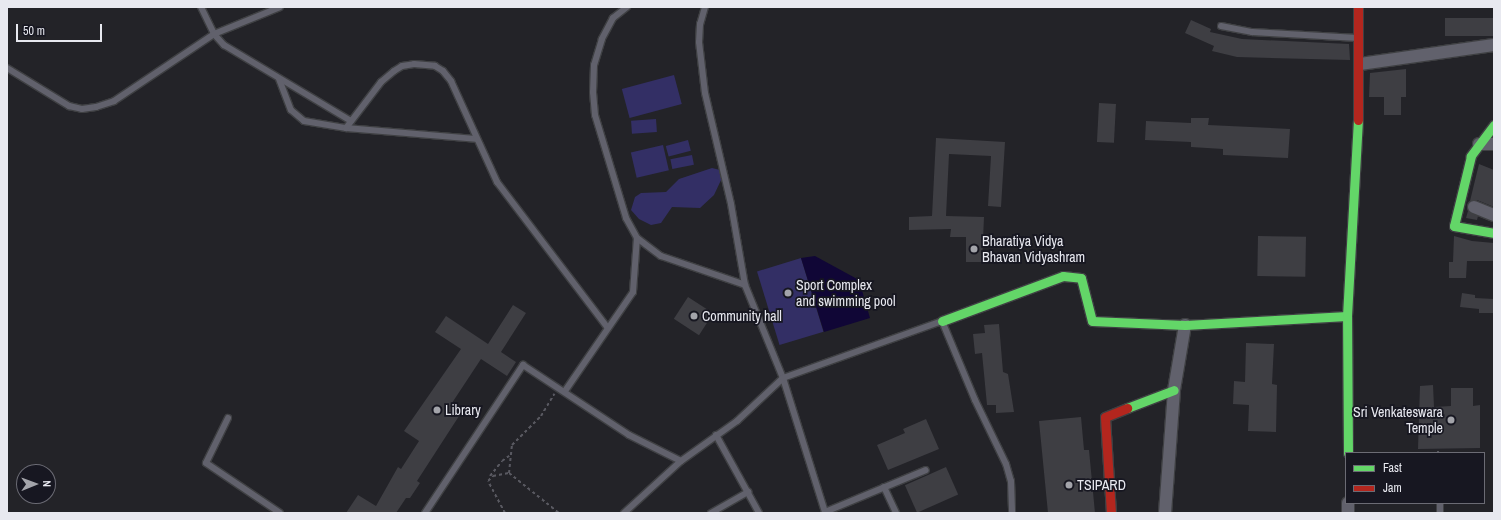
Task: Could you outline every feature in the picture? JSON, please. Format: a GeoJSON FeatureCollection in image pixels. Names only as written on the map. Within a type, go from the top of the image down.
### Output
{"type":"FeatureCollection","features":[{"type":"Feature","properties":{"kind":"street"},"geometry":{"type":"LineString","coordinates":[[1348,452],[1347,316],[1360,64],[1358,7]]}},
{"type":"Feature","properties":{"kind":"street"},"geometry":{"type":"LineString","coordinates":[[1360,64],[1494,46]]}},
{"type":"Feature","properties":{"kind":"street"},"geometry":{"type":"LineString","coordinates":[[1494,125],[1478,144],[1466,171],[1454,226],[1494,234]]}},
{"type":"Feature","properties":{"kind":"street"},"geometry":{"type":"LineString","coordinates":[[1478,144],[1494,144]]}},
{"type":"Feature","properties":{"kind":"street"},"geometry":{"type":"LineString","coordinates":[[1474,207],[1494,215]]}},
{"type":"Feature","properties":{"kind":"street"},"geometry":{"type":"LineString","coordinates":[[942,321],[1063,276],[1081,278],[1092,321],[1185,325],[1347,316]]}},
{"type":"Feature","properties":{"kind":"street"},"geometry":{"type":"LineString","coordinates":[[1165,513],[1174,390],[1185,325]]}},
{"type":"Feature","properties":{"kind":"street"},"geometry":{"type":"LineString","coordinates":[[1111,513],[1105,417],[1174,390]]}},
{"type":"Feature","properties":{"kind":"lane"},"geometry":{"type":"LineString","coordinates":[[201,7],[214,34],[224,45],[351,121]]}},
{"type":"Feature","properties":{"kind":"lane"},"geometry":{"type":"LineString","coordinates":[[7,68],[69,106],[82,109],[96,108],[114,101],[214,34],[280,7]]}},
{"type":"Feature","properties":{"kind":"lane"},"geometry":{"type":"LineString","coordinates":[[565,391],[633,292],[637,238],[616,191],[595,115],[592,92],[594,65],[602,39],[614,18],[627,7]]}},
{"type":"Feature","properties":{"kind":"lane"},"geometry":{"type":"LineString","coordinates":[[705,7],[700,24],[699,42],[705,93],[731,204],[745,285],[783,378],[824,513],[926,470]]}},
{"type":"Feature","properties":{"kind":"lane"},"geometry":{"type":"LineString","coordinates":[[1221,26],[1252,32],[1360,38]]}},
{"type":"Feature","properties":{"kind":"lane"},"geometry":{"type":"LineString","coordinates":[[346,128],[381,82],[394,70],[402,66],[414,64],[435,66],[443,71],[451,81],[476,139],[507,196],[608,328]]}},
{"type":"Feature","properties":{"kind":"lane"},"geometry":{"type":"LineString","coordinates":[[279,79],[292,110],[297,116],[318,125],[476,139]]}},
{"type":"Feature","properties":{"kind":"lane"},"geometry":{"type":"LineString","coordinates":[[637,238],[661,256],[745,285]]}},
{"type":"Feature","properties":{"kind":"lane"},"geometry":{"type":"LineString","coordinates":[[624,513],[681,461],[737,421],[783,378],[942,321],[975,400],[1006,464],[1010,481],[1012,513]]}},
{"type":"Feature","properties":{"kind":"lane"},"geometry":{"type":"LineString","coordinates":[[425,513],[523,365],[558,386],[629,435],[681,461]]}},
{"type":"Feature","properties":{"kind":"lane"},"geometry":{"type":"LineString","coordinates":[[228,418],[206,463],[280,513]]}},
{"type":"Feature","properties":{"kind":"lane"},"geometry":{"type":"LineString","coordinates":[[716,435],[759,513]]}},
{"type":"Feature","properties":{"kind":"lane"},"geometry":{"type":"LineString","coordinates":[[884,487],[896,513]]}},
{"type":"Feature","properties":{"kind":"lane"},"geometry":{"type":"LineString","coordinates":[[711,513],[748,492]]}},
{"type":"Feature","properties":{"kind":"path"},"geometry":{"type":"LineString","coordinates":[[509,473],[512,445],[541,416],[558,386]]}},
{"type":"Feature","properties":{"kind":"path"},"geometry":{"type":"LineString","coordinates":[[505,513],[488,481],[489,477],[502,461],[510,455]]}},
{"type":"Feature","properties":{"kind":"path"},"geometry":{"type":"LineString","coordinates":[[489,477],[509,473],[559,513]]}},
{"type":"Feature","properties":{"kind":"shaded area"},"geometry":{"type":"Polygon","coordinates":[[[674,75],[682,104],[630,118],[622,89],[674,75]]]}},
{"type":"Feature","properties":{"kind":"shaded area"},"geometry":{"type":"Polygon","coordinates":[[[656,119],[657,132],[632,134],[631,121],[656,119]]]}},
{"type":"Feature","properties":{"kind":"shaded area"},"geometry":{"type":"Polygon","coordinates":[[[688,140],[691,151],[669,157],[666,146],[688,140]]]}},
{"type":"Feature","properties":{"kind":"shaded area"},"geometry":{"type":"Polygon","coordinates":[[[663,145],[669,170],[637,178],[631,152],[663,145]]]}},
{"type":"Feature","properties":{"kind":"shaded area"},"geometry":{"type":"Polygon","coordinates":[[[692,155],[694,165],[672,169],[670,159],[692,155]]]}},
{"type":"Feature","properties":{"kind":"shaded area"},"geometry":{"type":"Polygon","coordinates":[[[712,168],[720,170],[722,178],[714,195],[700,208],[672,207],[661,223],[651,225],[639,219],[631,210],[635,197],[641,193],[666,192],[679,179],[712,168]]]}},
{"type":"Feature","properties":{"kind":"shaded area"},"geometry":{"type":"Polygon","coordinates":[[[815,256],[859,280],[870,318],[824,332],[801,258],[815,256]]]}},
{"type":"Feature","properties":{"kind":"shaded area","name":"Sport Complex and swimming pool"},"geometry":{"type":"Polygon","coordinates":[[[801,258],[824,332],[780,345],[757,271],[801,258]]]}},
{"type":"Feature","properties":{"kind":"building"},"geometry":{"type":"Polygon","coordinates":[[[1445,18],[1494,18],[1494,36],[1445,36],[1445,18]]]}},
{"type":"Feature","properties":{"kind":"building"},"geometry":{"type":"Polygon","coordinates":[[[1191,20],[1211,29],[1210,32],[1242,39],[1349,44],[1350,60],[1237,57],[1212,51],[1214,46],[1185,33],[1191,20]]]}},
{"type":"Feature","properties":{"kind":"building"},"geometry":{"type":"Polygon","coordinates":[[[1406,69],[1406,97],[1401,97],[1401,115],[1384,115],[1384,97],[1369,97],[1370,73],[1406,69]]]}},
{"type":"Feature","properties":{"kind":"building"},"geometry":{"type":"Polygon","coordinates":[[[1099,103],[1116,104],[1114,143],[1097,142],[1099,103]]]}},
{"type":"Feature","properties":{"kind":"building"},"geometry":{"type":"Polygon","coordinates":[[[1191,118],[1209,118],[1208,125],[1290,129],[1288,158],[1223,155],[1223,149],[1191,147],[1191,142],[1145,140],[1146,121],[1191,123],[1191,118]]]}},
{"type":"Feature","properties":{"kind":"building"},"geometry":{"type":"Polygon","coordinates":[[[936,138],[1005,142],[1001,207],[988,206],[991,156],[949,154],[946,216],[984,217],[982,262],[966,262],[966,237],[950,237],[951,229],[909,230],[909,217],[932,216],[936,138]]]}},
{"type":"Feature","properties":{"kind":"building"},"geometry":{"type":"Polygon","coordinates":[[[1479,164],[1494,170],[1494,207],[1477,200],[1470,201],[1479,164]]]}},
{"type":"Feature","properties":{"kind":"building"},"geometry":{"type":"Polygon","coordinates":[[[1468,211],[1478,216],[1477,220],[1466,218],[1468,211]]]}},
{"type":"Feature","properties":{"kind":"building"},"geometry":{"type":"Polygon","coordinates":[[[1258,236],[1306,237],[1305,277],[1257,276],[1258,236]]]}},
{"type":"Feature","properties":{"kind":"building"},"geometry":{"type":"Polygon","coordinates":[[[1454,236],[1472,241],[1494,243],[1494,261],[1467,261],[1466,278],[1449,278],[1449,262],[1453,262],[1454,236]]]}},
{"type":"Feature","properties":{"kind":"building"},"geometry":{"type":"Polygon","coordinates":[[[1462,293],[1475,295],[1475,298],[1494,299],[1494,313],[1479,313],[1479,309],[1460,307],[1462,293]]]}},
{"type":"Feature","properties":{"kind":"building","name":"Community hall"},"geometry":{"type":"Polygon","coordinates":[[[688,297],[713,313],[699,335],[674,319],[688,297]]]}},
{"type":"Feature","properties":{"kind":"building","name":"Library"},"geometry":{"type":"Polygon","coordinates":[[[513,305],[526,313],[501,352],[516,362],[507,376],[481,359],[450,406],[461,413],[417,481],[420,483],[410,498],[406,498],[396,513],[346,513],[358,495],[376,506],[398,467],[401,469],[419,441],[404,431],[461,349],[435,332],[446,316],[488,344],[513,305]]]}},
{"type":"Feature","properties":{"kind":"building"},"geometry":{"type":"Polygon","coordinates":[[[999,324],[1003,372],[1008,374],[1014,412],[996,413],[996,405],[987,405],[982,353],[975,354],[973,334],[985,333],[984,325],[999,324]]]}},
{"type":"Feature","properties":{"kind":"building"},"geometry":{"type":"Polygon","coordinates":[[[1246,343],[1274,344],[1272,384],[1277,385],[1276,432],[1248,431],[1249,405],[1233,404],[1234,381],[1245,382],[1246,343]]]}},
{"type":"Feature","properties":{"kind":"building"},"geometry":{"type":"Polygon","coordinates":[[[1433,385],[1434,407],[1451,406],[1451,388],[1473,388],[1473,406],[1480,405],[1480,448],[1418,449],[1420,386],[1433,385]]]}},
{"type":"Feature","properties":{"kind":"building"},"geometry":{"type":"Polygon","coordinates":[[[1081,417],[1084,450],[1089,450],[1095,513],[1048,513],[1039,421],[1081,417]]]}},
{"type":"Feature","properties":{"kind":"building"},"geometry":{"type":"Polygon","coordinates":[[[926,419],[939,449],[888,470],[877,445],[905,433],[903,429],[926,419]]]}},
{"type":"Feature","properties":{"kind":"building"},"geometry":{"type":"Polygon","coordinates":[[[946,467],[958,494],[917,513],[905,485],[946,467]]]}},
{"type":"Feature","properties":{"kind":"traffic: fast"},"geometry":{"type":"LineString","coordinates":[[1348,452],[1347,316],[1358,120]]}},
{"type":"Feature","properties":{"kind":"traffic: fast"},"geometry":{"type":"LineString","coordinates":[[1494,125],[1471,156],[1454,226],[1494,233]]}},
{"type":"Feature","properties":{"kind":"traffic: fast"},"geometry":{"type":"LineString","coordinates":[[942,321],[1063,276],[1081,278],[1092,321],[1185,325],[1347,316]]}},
{"type":"Feature","properties":{"kind":"traffic: fast"},"geometry":{"type":"LineString","coordinates":[[1127,408],[1174,390]]}},
{"type":"Feature","properties":{"kind":"traffic: jam"},"geometry":{"type":"LineString","coordinates":[[1358,7],[1358,120]]}},
{"type":"Feature","properties":{"kind":"traffic: jam"},"geometry":{"type":"LineString","coordinates":[[1111,513],[1105,417],[1127,408]]}},
{"type":"Feature","properties":{"kind":"place","name":"Bharatiya Vidya Bhavan Vidyashram"},"geometry":{"type":"Point","coordinates":[974,249]}},
{"type":"Feature","properties":{"kind":"place","name":"Sport Complex and swimming pool"},"geometry":{"type":"Point","coordinates":[788,293]}},
{"type":"Feature","properties":{"kind":"place","name":"Community hall"},"geometry":{"type":"Point","coordinates":[694,316]}},
{"type":"Feature","properties":{"kind":"place","name":"Library"},"geometry":{"type":"Point","coordinates":[437,410]}},
{"type":"Feature","properties":{"kind":"place","name":"Sri Venkateswara Temple"},"geometry":{"type":"Point","coordinates":[1451,420]}},
{"type":"Feature","properties":{"kind":"place","name":"TSIPARD"},"geometry":{"type":"Point","coordinates":[1069,485]}}]}
